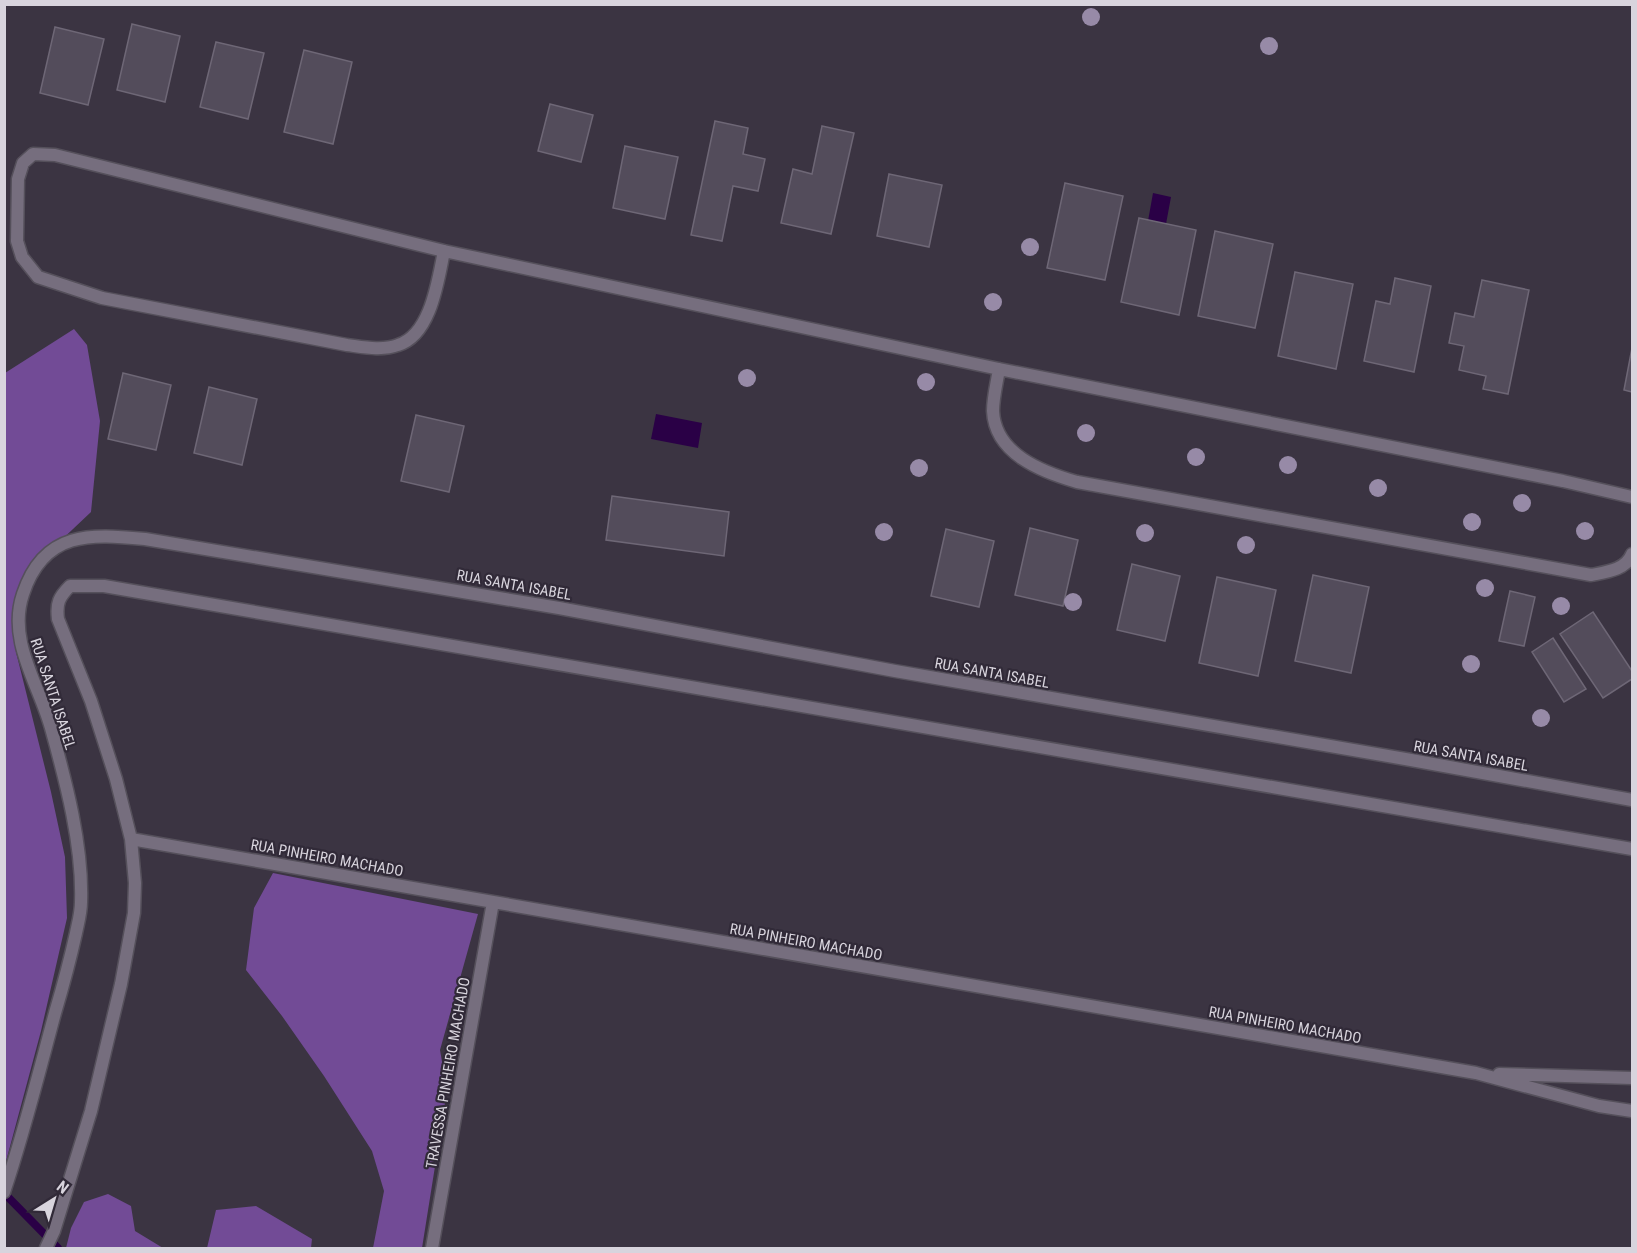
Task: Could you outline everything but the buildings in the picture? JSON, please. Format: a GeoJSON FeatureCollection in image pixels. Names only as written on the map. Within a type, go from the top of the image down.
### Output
{"type":"FeatureCollection","features":[{"type":"Feature","properties":{"kind":"street"},"geometry":{"type":"LineString","coordinates":[[444,251],[430,307],[421,327],[411,339],[400,345],[381,348],[347,345],[102,298],[38,276],[22,257],[17,241],[18,179],[23,163],[33,154],[55,155],[444,251],[999,369],[1563,481],[1632,497]]}},
{"type":"Feature","properties":{"kind":"street"},"geometry":{"type":"LineString","coordinates":[[999,369],[993,411],[999,434],[1008,448],[1034,466],[1066,479],[1591,575],[1617,570],[1631,558],[1632,554]]}},
{"type":"Feature","properties":{"kind":"street","name":"RUA SANTA ISABEL"},"geometry":{"type":"LineString","coordinates":[[4,1192],[69,963],[81,903],[75,829],[51,726],[25,660],[18,621],[22,595],[32,573],[46,555],[63,544],[83,537],[102,535],[146,539],[547,606],[907,674],[1632,800]]}},
{"type":"Feature","properties":{"kind":"street","name":"RUA SANTA ISABEL"},"geometry":{"type":"LineString","coordinates":[[46,1248],[54,1231],[91,1111],[121,984],[134,913],[135,883],[131,839],[105,743],[58,619],[58,598],[70,586],[92,585],[114,588],[1632,849]]}},
{"type":"Feature","properties":{"kind":"street","name":"RUA PINHEIRO MACHADO"},"geometry":{"type":"LineString","coordinates":[[131,839],[1476,1073]]}},
{"type":"Feature","properties":{"kind":"street","name":"TRAVESSA PINHEIRO MACHADO"},"geometry":{"type":"LineString","coordinates":[[432,1248],[493,902]]}},
{"type":"Feature","properties":{"kind":"street"},"geometry":{"type":"LineString","coordinates":[[1476,1073],[1632,1078]]}},
{"type":"Feature","properties":{"kind":"street"},"geometry":{"type":"LineString","coordinates":[[1476,1073],[1599,1106],[1632,1111]]}},
{"type":"Feature","properties":{"kind":"shaded area"},"geometry":{"type":"Polygon","coordinates":[[[1153,193],[1171,197],[1166,224],[1148,221],[1153,193]]]}},
{"type":"Feature","properties":{"kind":"shaded area"},"geometry":{"type":"Polygon","coordinates":[[[74,329],[87,345],[100,421],[91,512],[55,546],[17,602],[12,628],[65,857],[67,918],[41,1031],[5,1165],[5,373],[74,329]]]}},
{"type":"Feature","properties":{"kind":"shaded area"},"geometry":{"type":"Polygon","coordinates":[[[656,414],[702,423],[698,448],[651,439],[656,414]]]}},
{"type":"Feature","properties":{"kind":"shaded area"},"geometry":{"type":"Polygon","coordinates":[[[273,873],[478,914],[440,1050],[447,1091],[422,1248],[373,1248],[384,1191],[372,1151],[324,1076],[246,970],[254,908],[273,873]]]}},
{"type":"Feature","properties":{"kind":"shaded area"},"geometry":{"type":"Polygon","coordinates":[[[108,1194],[131,1206],[135,1231],[163,1248],[66,1248],[71,1228],[84,1202],[108,1194]]]}},
{"type":"Feature","properties":{"kind":"shaded area"},"geometry":{"type":"Polygon","coordinates":[[[256,1206],[312,1239],[311,1248],[207,1248],[216,1210],[256,1206]]]}},
{"type":"Feature","properties":{"kind":"waterway"},"geometry":{"type":"LineString","coordinates":[[4,1193],[58,1248]]}}]}
